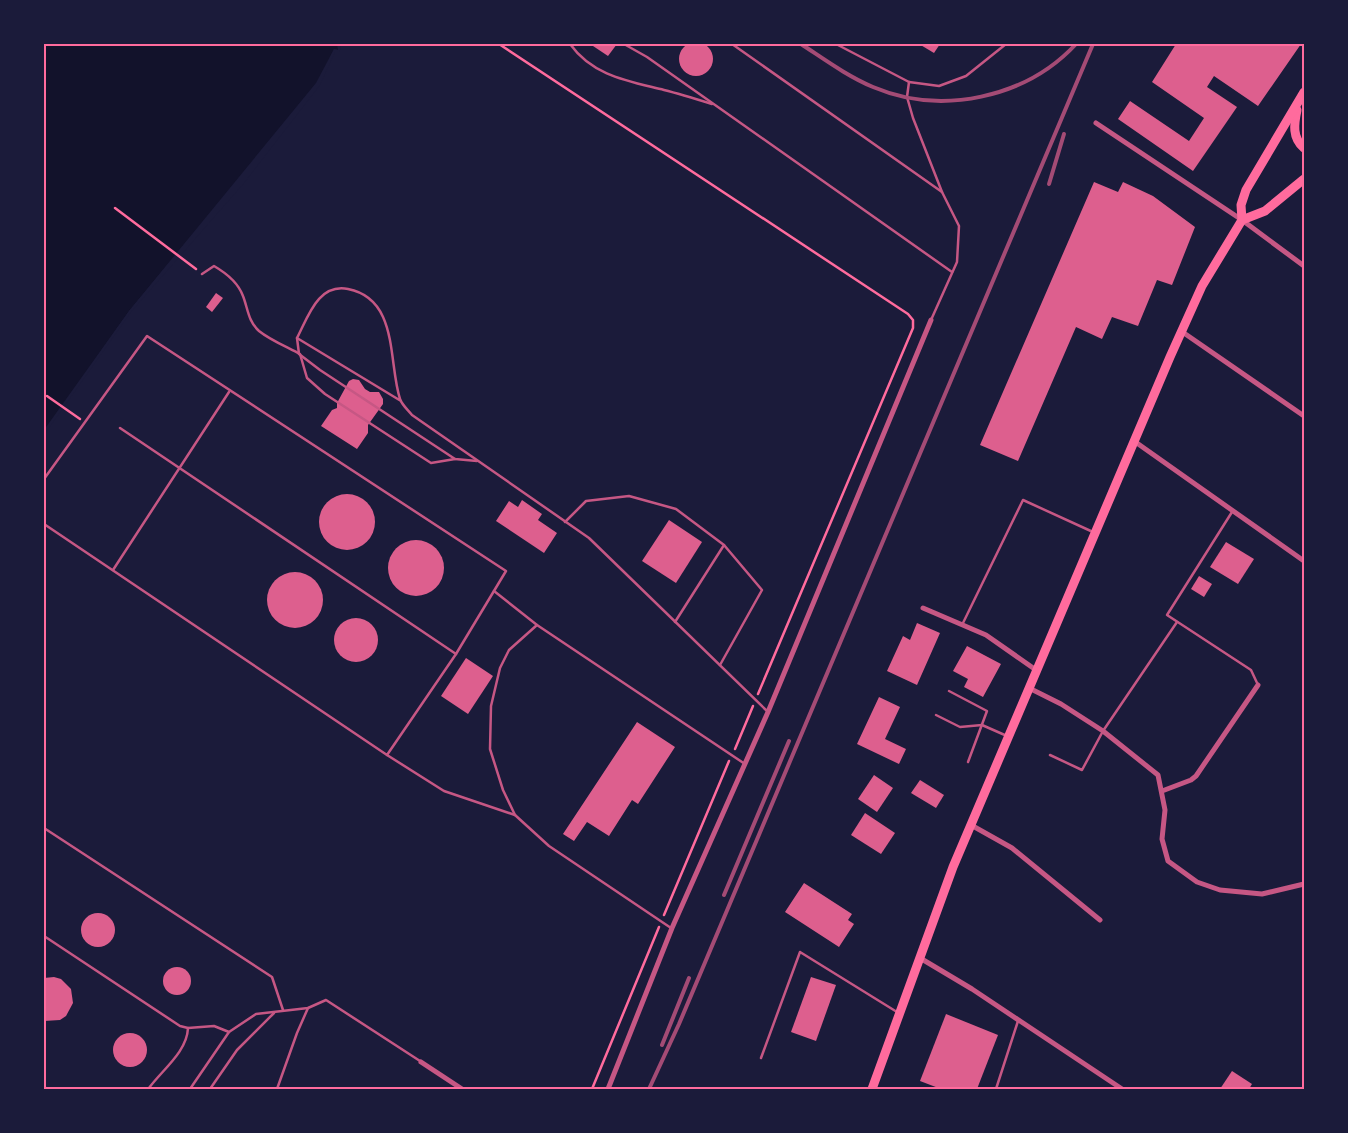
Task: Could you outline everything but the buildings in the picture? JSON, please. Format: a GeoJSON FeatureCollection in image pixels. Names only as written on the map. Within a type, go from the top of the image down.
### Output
{"type":"FeatureCollection","features":[{"type":"Feature","properties":{"kind":"main road"},"geometry":{"type":"LineString","coordinates":[[1242,220],[1241,205],[1246,190],[1304,92]]}},
{"type":"Feature","properties":{"kind":"main road"},"geometry":{"type":"LineString","coordinates":[[1299,103],[1295,130],[1297,142],[1304,148]]}},
{"type":"Feature","properties":{"kind":"main road"},"geometry":{"type":"LineString","coordinates":[[872,1089],[971,825],[1094,533],[1202,286],[1229,238],[1242,220],[1265,211],[1304,179]]}},
{"type":"Feature","properties":{"kind":"street"},"geometry":{"type":"LineString","coordinates":[[1096,123],[1242,220],[1304,266]]}},
{"type":"Feature","properties":{"kind":"street"},"geometry":{"type":"LineString","coordinates":[[608,1089],[672,928],[768,712],[931,320]]}},
{"type":"Feature","properties":{"kind":"street"},"geometry":{"type":"LineString","coordinates":[[1181,331],[1304,416]]}},
{"type":"Feature","properties":{"kind":"street"},"geometry":{"type":"LineString","coordinates":[[1134,441],[1304,561]]}},
{"type":"Feature","properties":{"kind":"street"},"geometry":{"type":"LineString","coordinates":[[923,608],[986,634],[1036,670]]}},
{"type":"Feature","properties":{"kind":"street"},"geometry":{"type":"LineString","coordinates":[[1162,791],[1191,780],[1196,776],[1258,685]]}},
{"type":"Feature","properties":{"kind":"street"},"geometry":{"type":"LineString","coordinates":[[1028,688],[1061,704],[1103,731],[1158,775],[1165,810],[1162,839],[1168,861],[1197,882],[1220,890],[1262,894],[1304,884]]}},
{"type":"Feature","properties":{"kind":"street"},"geometry":{"type":"LineString","coordinates":[[971,825],[1012,848],[1100,920]]}},
{"type":"Feature","properties":{"kind":"street"},"geometry":{"type":"LineString","coordinates":[[920,958],[1122,1089]]}},
{"type":"Feature","properties":{"kind":"street"},"geometry":{"type":"LineString","coordinates":[[421,1062],[462,1089]]}},
{"type":"Feature","properties":{"kind":"lane"},"geometry":{"type":"LineString","coordinates":[[570,44],[577,54],[596,69],[622,80],[716,106]]}},
{"type":"Feature","properties":{"kind":"lane"},"geometry":{"type":"LineString","coordinates":[[624,44],[647,57],[952,272]]}},
{"type":"Feature","properties":{"kind":"lane"},"geometry":{"type":"LineString","coordinates":[[732,44],[942,192]]}},
{"type":"Feature","properties":{"kind":"lane"},"geometry":{"type":"LineString","coordinates":[[836,44],[909,82],[939,86],[966,76],[1006,44]]}},
{"type":"Feature","properties":{"kind":"lane"},"geometry":{"type":"LineString","coordinates":[[909,82],[908,97],[913,118],[942,192],[959,226],[956,262],[931,320]]}},
{"type":"Feature","properties":{"kind":"lane"},"geometry":{"type":"LineString","coordinates":[[202,274],[214,266],[226,273],[238,284],[248,316],[259,331],[300,354],[320,370],[455,459]]}},
{"type":"Feature","properties":{"kind":"lane"},"geometry":{"type":"LineString","coordinates":[[401,401],[384,318],[379,309],[368,297],[356,291],[343,288],[327,291],[316,301],[297,338],[307,378],[325,394],[431,463],[455,459],[478,461]]}},
{"type":"Feature","properties":{"kind":"lane"},"geometry":{"type":"LineString","coordinates":[[44,479],[147,336],[228,392],[506,571],[456,654],[387,755]]}},
{"type":"Feature","properties":{"kind":"lane"},"geometry":{"type":"LineString","coordinates":[[297,338],[401,401],[412,415],[590,538],[768,712]]}},
{"type":"Feature","properties":{"kind":"lane"},"geometry":{"type":"LineString","coordinates":[[112,570],[228,392]]}},
{"type":"Feature","properties":{"kind":"lane"},"geometry":{"type":"LineString","coordinates":[[120,428],[456,654]]}},
{"type":"Feature","properties":{"kind":"lane"},"geometry":{"type":"LineString","coordinates":[[565,522],[586,501],[628,496],[676,509],[724,545],[762,590],[720,665]]}},
{"type":"Feature","properties":{"kind":"lane"},"geometry":{"type":"LineString","coordinates":[[963,623],[1023,500],[1094,533]]}},
{"type":"Feature","properties":{"kind":"lane"},"geometry":{"type":"LineString","coordinates":[[1233,511],[1167,615],[1251,670],[1258,685]]}},
{"type":"Feature","properties":{"kind":"lane"},"geometry":{"type":"LineString","coordinates":[[44,524],[387,755],[444,791],[515,815]]}},
{"type":"Feature","properties":{"kind":"lane"},"geometry":{"type":"LineString","coordinates":[[675,622],[724,545]]}},
{"type":"Feature","properties":{"kind":"lane"},"geometry":{"type":"LineString","coordinates":[[494,591],[537,625],[745,764]]}},
{"type":"Feature","properties":{"kind":"lane"},"geometry":{"type":"LineString","coordinates":[[1050,755],[1082,770],[1103,731],[1177,622]]}},
{"type":"Feature","properties":{"kind":"lane"},"geometry":{"type":"LineString","coordinates":[[537,625],[509,650],[500,668],[491,706],[490,749],[515,815],[549,846],[672,928]]}},
{"type":"Feature","properties":{"kind":"lane"},"geometry":{"type":"LineString","coordinates":[[949,690],[987,711],[968,762]]}},
{"type":"Feature","properties":{"kind":"lane"},"geometry":{"type":"LineString","coordinates":[[936,715],[960,727],[982,725],[1008,737]]}},
{"type":"Feature","properties":{"kind":"lane"},"geometry":{"type":"LineString","coordinates":[[44,828],[272,977],[283,1010]]}},
{"type":"Feature","properties":{"kind":"lane"},"geometry":{"type":"LineString","coordinates":[[44,936],[180,1026],[188,1028],[214,1026],[229,1032]]}},
{"type":"Feature","properties":{"kind":"lane"},"geometry":{"type":"LineString","coordinates":[[762,1058],[800,952],[899,1013]]}},
{"type":"Feature","properties":{"kind":"lane"},"geometry":{"type":"LineString","coordinates":[[190,1089],[229,1032],[256,1014],[308,1008],[326,1000],[421,1062]]}},
{"type":"Feature","properties":{"kind":"lane"},"geometry":{"type":"LineString","coordinates":[[277,1089],[308,1008]]}},
{"type":"Feature","properties":{"kind":"lane"},"geometry":{"type":"LineString","coordinates":[[210,1089],[237,1050],[275,1012]]}},
{"type":"Feature","properties":{"kind":"lane"},"geometry":{"type":"LineString","coordinates":[[996,1089],[1018,1020]]}},
{"type":"Feature","properties":{"kind":"lane"},"geometry":{"type":"LineString","coordinates":[[151,1089],[149,1088],[159,1074],[169,1066],[188,1037],[188,1028]]}},
{"type":"Feature","properties":{"kind":"lane"},"geometry":{"type":"LineString","coordinates":[[44,1087],[48,1089]]}},
{"type":"Feature","properties":{"kind":"path"},"geometry":{"type":"LineString","coordinates":[[500,44],[908,314],[912,320],[913,328],[661,921],[592,1089]]}},
{"type":"Feature","properties":{"kind":"path"},"geometry":{"type":"LineString","coordinates":[[115,208],[202,274]]}},
{"type":"Feature","properties":{"kind":"path"},"geometry":{"type":"LineString","coordinates":[[46,396],[86,422]]}},
{"type":"Feature","properties":{"kind":"shaded area"},"geometry":{"type":"Polygon","coordinates":[[[44,44],[337,44],[339,48],[338,50],[334,49],[318,83],[129,311],[44,432],[44,44]]]}},
{"type":"Feature","properties":{"kind":"pier"},"geometry":{"type":"Polygon","coordinates":[[[337,44],[340,44],[341,48],[339,52],[335,52],[320,85],[244,183],[131,312],[44,435],[44,430],[129,311],[316,83],[334,49],[338,50],[337,44]]]}},
{"type":"Feature","properties":{"kind":"railway"},"geometry":{"type":"LineString","coordinates":[[801,44],[863,83],[899,96],[926,100],[954,100],[981,97],[1008,89],[1033,78],[1056,63],[1076,44]]}},
{"type":"Feature","properties":{"kind":"railway"},"geometry":{"type":"LineString","coordinates":[[649,1089],[679,1024],[1093,44]]}},
{"type":"Feature","properties":{"kind":"railway"},"geometry":{"type":"LineString","coordinates":[[1049,184],[1064,134]]}},
{"type":"Feature","properties":{"kind":"railway"},"geometry":{"type":"LineString","coordinates":[[724,895],[789,741]]}},
{"type":"Feature","properties":{"kind":"railway"},"geometry":{"type":"LineString","coordinates":[[662,1045],[689,978]]}}]}
